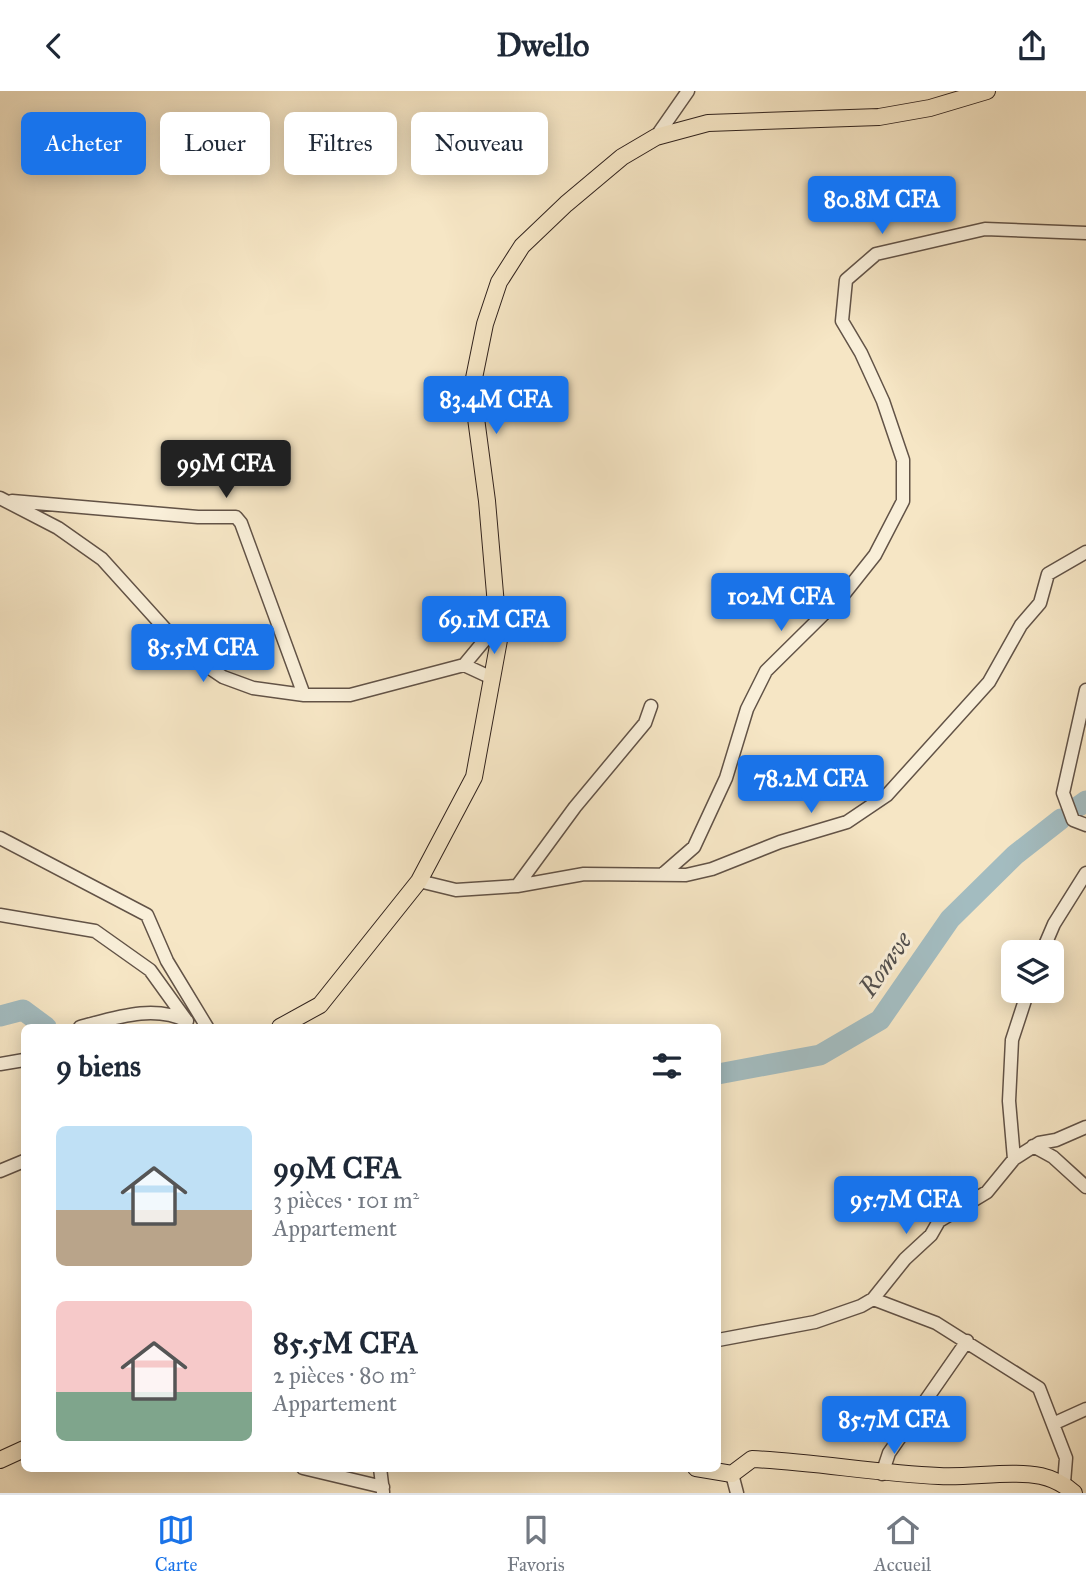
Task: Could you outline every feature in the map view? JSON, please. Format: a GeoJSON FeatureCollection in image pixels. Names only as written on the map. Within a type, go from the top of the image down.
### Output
{"type":"FeatureCollection","features":[{"type":"Feature","properties":{"kind":"main road"},"geometry":{"type":"LineString","coordinates":[[285,1024],[320,1005],[419,881],[474,777],[492,678],[498,625],[487,501],[472,399],[473,377],[485,324],[499,282],[522,246],[566,204],[622,157],[656,137],[708,123],[879,117],[930,108],[987,91]]}},
{"type":"Feature","properties":{"kind":"main road"},"geometry":{"type":"LineString","coordinates":[[0,1460],[21,1450]]}},
{"type":"Feature","properties":{"kind":"main road"},"geometry":{"type":"LineString","coordinates":[[720,1472],[732,1474],[752,1459],[803,1461],[882,1473],[951,1477],[1040,1475],[1069,1488]]}},
{"type":"Feature","properties":{"kind":"street"},"geometry":{"type":"LineString","coordinates":[[656,137],[688,91]]}},
{"type":"Feature","properties":{"kind":"street"},"geometry":{"type":"LineString","coordinates":[[663,874],[694,847],[726,778],[747,709],[766,671],[844,594],[875,555],[903,501],[903,460],[883,401],[842,321],[846,280],[876,254],[985,229],[1086,233]]}},
{"type":"Feature","properties":{"kind":"street"},"geometry":{"type":"LineString","coordinates":[[2,499],[58,528],[102,559],[170,638],[186,652],[223,677],[253,688],[304,695],[350,695],[464,665],[498,625]]}},
{"type":"Feature","properties":{"kind":"street"},"geometry":{"type":"LineString","coordinates":[[2,499],[198,517],[236,517],[242,523],[304,695]]}},
{"type":"Feature","properties":{"kind":"street"},"geometry":{"type":"LineString","coordinates":[[419,881],[456,890],[517,886],[584,874],[686,875],[712,869],[780,842],[847,822],[887,795],[989,682],[1021,625],[1040,603],[1048,574],[1086,552]]}},
{"type":"Feature","properties":{"kind":"street"},"geometry":{"type":"LineString","coordinates":[[464,665],[492,678]]}},
{"type":"Feature","properties":{"kind":"street"},"geometry":{"type":"LineString","coordinates":[[1086,690],[1063,793],[1073,820],[1086,825]]}},
{"type":"Feature","properties":{"kind":"street"},"geometry":{"type":"LineString","coordinates":[[517,886],[575,807],[645,723],[651,706]]}},
{"type":"Feature","properties":{"kind":"street"},"geometry":{"type":"LineString","coordinates":[[0,838],[147,915],[167,961],[205,1024]]}},
{"type":"Feature","properties":{"kind":"street"},"geometry":{"type":"LineString","coordinates":[[1047,940],[1086,873]]}},
{"type":"Feature","properties":{"kind":"street"},"geometry":{"type":"LineString","coordinates":[[0,915],[95,931],[150,970],[189,1024]]}},
{"type":"Feature","properties":{"kind":"street"},"geometry":{"type":"LineString","coordinates":[[1014,1159],[1009,1101],[1012,1039],[1024,1003]]}},
{"type":"Feature","properties":{"kind":"street"},"geometry":{"type":"LineString","coordinates":[[92,1024],[130,1015],[165,1013],[189,1024]]}},
{"type":"Feature","properties":{"kind":"street"},"geometry":{"type":"LineString","coordinates":[[0,1064],[21,1060]]}},
{"type":"Feature","properties":{"kind":"street"},"geometry":{"type":"LineString","coordinates":[[721,1339],[815,1322],[873,1299],[905,1259],[931,1234],[939,1221],[987,1192],[1014,1159],[1033,1146],[1056,1140],[1086,1127]]}},
{"type":"Feature","properties":{"kind":"street"},"geometry":{"type":"LineString","coordinates":[[1033,1146],[1053,1157],[1086,1187]]}},
{"type":"Feature","properties":{"kind":"street"},"geometry":{"type":"LineString","coordinates":[[0,1171],[21,1162]]}},
{"type":"Feature","properties":{"kind":"street"},"geometry":{"type":"LineString","coordinates":[[873,1299],[936,1323],[1039,1388],[1055,1423],[1066,1458],[1069,1488]]}},
{"type":"Feature","properties":{"kind":"street"},"geometry":{"type":"LineString","coordinates":[[882,1473],[889,1453],[967,1341]]}},
{"type":"Feature","properties":{"kind":"street"},"geometry":{"type":"LineString","coordinates":[[1055,1423],[1086,1409]]}},
{"type":"Feature","properties":{"kind":"street"},"geometry":{"type":"LineString","coordinates":[[318,1472],[383,1490],[381,1472]]}},
{"type":"Feature","properties":{"kind":"street"},"geometry":{"type":"LineString","coordinates":[[732,1474],[737,1493]]}},
{"type":"Feature","properties":{"kind":"waterway","name":"Romve"},"geometry":{"type":"LineString","coordinates":[[1079,806],[1086,801]]}},
{"type":"Feature","properties":{"kind":"waterway","name":"Romve"},"geometry":{"type":"LineString","coordinates":[[721,1073],[820,1055],[880,1020],[950,919],[1015,855],[1061,819]]}},
{"type":"Feature","properties":{"kind":"waterway","name":"Romve"},"geometry":{"type":"LineString","coordinates":[[0,1016],[23,1010],[42,1024]]}}]}
